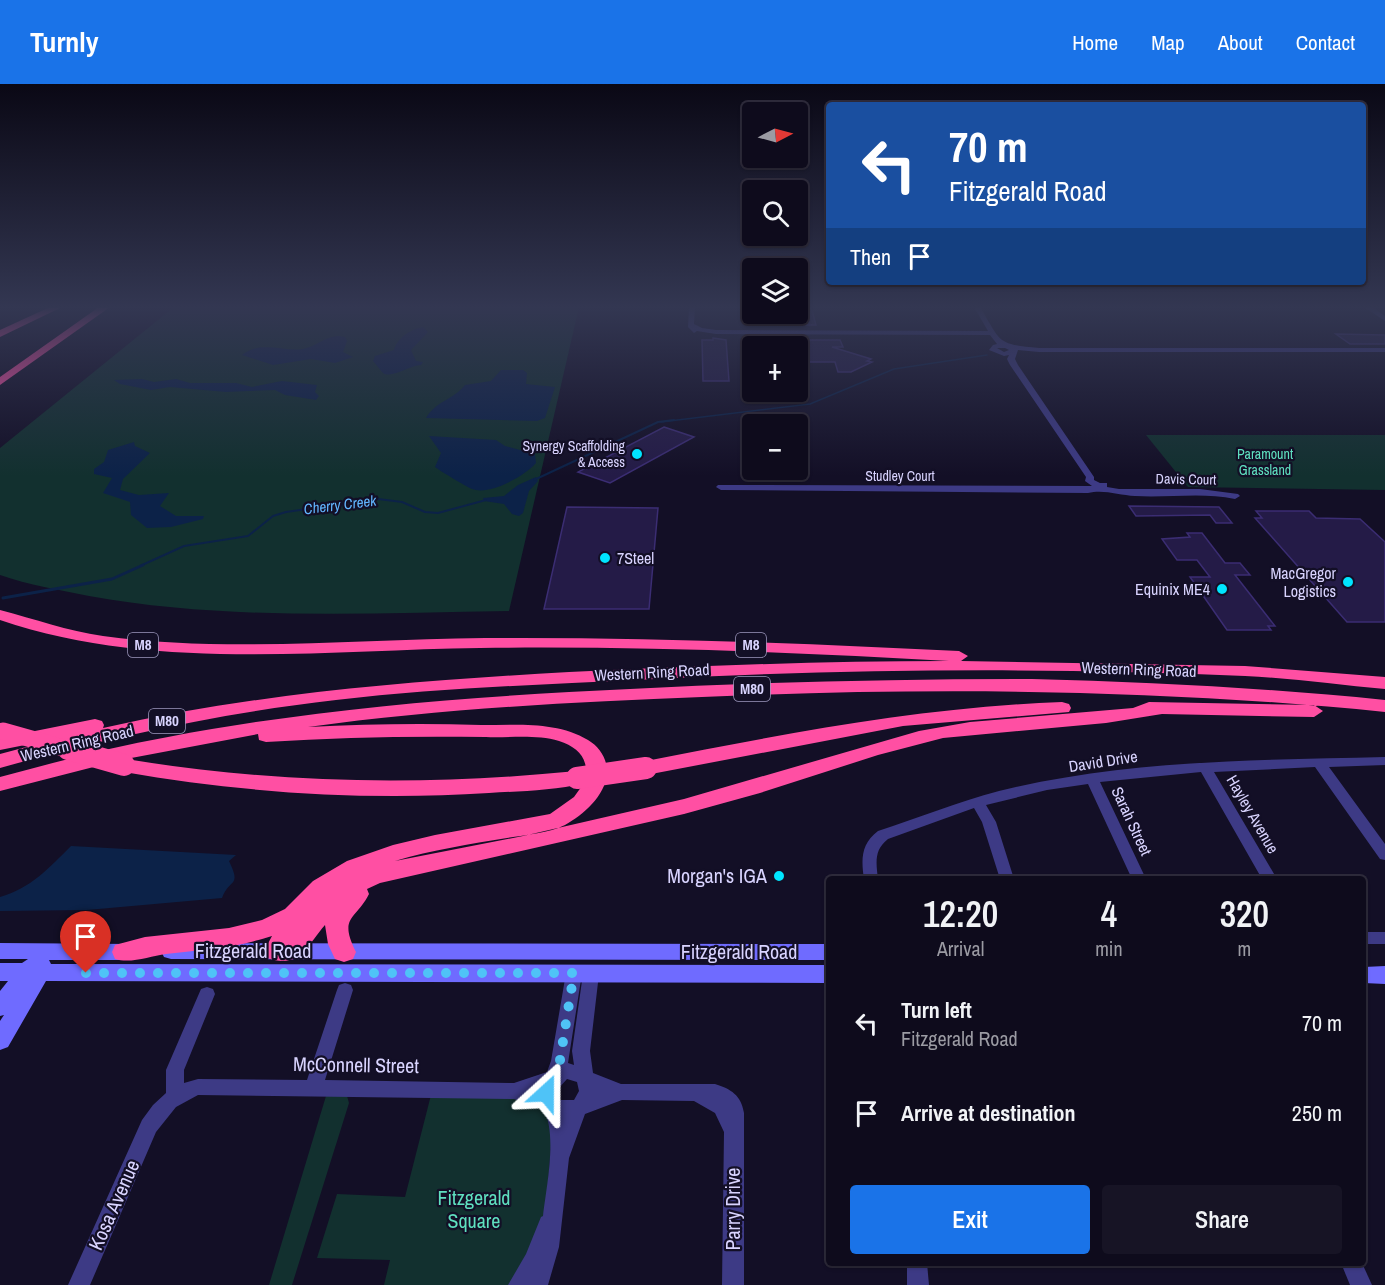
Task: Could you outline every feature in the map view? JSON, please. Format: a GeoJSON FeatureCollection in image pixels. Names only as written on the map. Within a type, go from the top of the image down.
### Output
{"type":"FeatureCollection","features":[{"type":"Feature","properties":{"kind":"highway"},"geometry":{"type":"LineString","coordinates":[[0,382],[27,363]]}},
{"type":"Feature","properties":{"kind":"highway"},"geometry":{"type":"LineString","coordinates":[[0,390],[32,363]]}},
{"type":"Feature","properties":{"kind":"highway","name":"M8"},"geometry":{"type":"LineString","coordinates":[[0,615],[33,628],[118,644],[200,649],[513,643],[667,643],[967,657],[1047,667]]}},
{"type":"Feature","properties":{"kind":"highway","name":"Western Ring Road"},"geometry":{"type":"LineString","coordinates":[[0,761],[158,723],[337,694],[726,670],[884,666],[1047,667],[1248,671],[1385,683]]}},
{"type":"Feature","properties":{"kind":"highway","name":"Western Ring Road"},"geometry":{"type":"LineString","coordinates":[[0,784],[72,764],[123,759],[203,735],[341,715],[484,702],[718,690],[887,686],[1093,688],[1245,694],[1385,706]]}},
{"type":"Feature","properties":{"kind":"highway"},"geometry":{"type":"LineString","coordinates":[[1,735],[207,705],[337,694]]}},
{"type":"Feature","properties":{"kind":"highway"},"geometry":{"type":"LineString","coordinates":[[1,735],[229,782],[332,789],[460,788],[576,778],[646,768],[840,729],[923,716],[1025,709],[1385,713]]}},
{"type":"Feature","properties":{"kind":"highway"},"geometry":{"type":"LineString","coordinates":[[279,958],[326,907],[361,881],[393,870],[583,831],[709,800],[865,752],[943,733],[1008,723],[1132,714],[1159,709]]}},
{"type":"Feature","properties":{"kind":"highway"},"geometry":{"type":"LineString","coordinates":[[123,759],[247,737],[314,732],[406,729],[552,734],[581,744],[593,757],[597,776],[593,791],[582,805],[566,816],[540,825],[388,854],[357,865],[316,891],[290,917],[274,927],[232,938],[194,944],[145,945],[124,952]]}},
{"type":"Feature","properties":{"kind":"highway"},"geometry":{"type":"LineString","coordinates":[[344,952],[338,943],[336,926],[342,908],[351,899],[386,881],[455,858]]}},
{"type":"Feature","properties":{"kind":"highway"},"geometry":{"type":"LineString","coordinates":[[279,958],[290,917]]}},
{"type":"Feature","properties":{"kind":"street"},"geometry":{"type":"LineString","coordinates":[[1019,363],[1098,484]]}},
{"type":"Feature","properties":{"kind":"street","name":"Studley Court"},"geometry":{"type":"LineString","coordinates":[[721,487],[1080,489],[1098,484]]}},
{"type":"Feature","properties":{"kind":"street","name":"Davis Court"},"geometry":{"type":"LineString","coordinates":[[1098,484],[1137,492],[1210,492],[1234,496]]}},
{"type":"Feature","properties":{"kind":"street","name":"David Drive"},"geometry":{"type":"LineString","coordinates":[[871,876],[868,858],[872,843],[883,835],[1000,796],[1092,779],[1168,769],[1385,761]]}},
{"type":"Feature","properties":{"kind":"street"},"geometry":{"type":"LineString","coordinates":[[1319,763],[1385,855]]}},
{"type":"Feature","properties":{"kind":"street","name":"Hayley Avenue"},"geometry":{"type":"LineString","coordinates":[[1205,768],[1268,876]]}},
{"type":"Feature","properties":{"kind":"street","name":"Sarah Street"},"geometry":{"type":"LineString","coordinates":[[1092,779],[1138,876]]}},
{"type":"Feature","properties":{"kind":"street"},"geometry":{"type":"LineString","coordinates":[[978,803],[989,822],[1006,876]]}},
{"type":"Feature","properties":{"kind":"street"},"geometry":{"type":"LineString","coordinates":[[1366,938],[1385,938]]}},
{"type":"Feature","properties":{"kind":"street","name":"Fitzgerald Road"},"geometry":{"type":"LineString","coordinates":[[0,951],[124,952],[583,973],[826,974]]}},
{"type":"Feature","properties":{"kind":"street"},"geometry":{"type":"LineString","coordinates":[[0,1007],[32,972],[45,952]]}},
{"type":"Feature","properties":{"kind":"street","name":"Fitzgerald Road"},"geometry":{"type":"LineString","coordinates":[[0,972],[279,958],[344,952],[826,952]]}},
{"type":"Feature","properties":{"kind":"street"},"geometry":{"type":"LineString","coordinates":[[537,1285],[547,1259],[561,1157],[558,1120],[546,1093],[560,1060],[583,973],[586,953]]}},
{"type":"Feature","properties":{"kind":"street"},"geometry":{"type":"LineString","coordinates":[[0,1040],[35,984],[32,972]]}},
{"type":"Feature","properties":{"kind":"street"},"geometry":{"type":"LineString","coordinates":[[561,1157],[580,1105],[588,1092],[581,1051],[583,973]]}},
{"type":"Feature","properties":{"kind":"street"},"geometry":{"type":"LineString","coordinates":[[1366,975],[1385,975]]}},
{"type":"Feature","properties":{"kind":"street"},"geometry":{"type":"LineString","coordinates":[[314,1087],[345,990]]}},
{"type":"Feature","properties":{"kind":"street"},"geometry":{"type":"LineString","coordinates":[[175,1090],[178,1060],[207,994]]}},
{"type":"Feature","properties":{"kind":"street"},"geometry":{"type":"LineString","coordinates":[[553,1078],[566,1071],[621,1092]]}},
{"type":"Feature","properties":{"kind":"street","name":"McConnell Street"},"geometry":{"type":"LineString","coordinates":[[514,1091],[553,1078]]}},
{"type":"Feature","properties":{"kind":"street","name":"McConnell Street"},"geometry":{"type":"LineString","coordinates":[[175,1090],[198,1087],[314,1087],[514,1091],[551,1104]]}},
{"type":"Feature","properties":{"kind":"street","name":"Kosa Avenue"},"geometry":{"type":"LineString","coordinates":[[79,1285],[149,1126],[175,1090]]}},
{"type":"Feature","properties":{"kind":"street"},"geometry":{"type":"LineString","coordinates":[[551,1104],[565,1110],[621,1092]]}},
{"type":"Feature","properties":{"kind":"street","name":"Parry Drive"},"geometry":{"type":"LineString","coordinates":[[621,1092],[689,1094],[723,1100],[733,1133],[733,1285]]}},
{"type":"Feature","properties":{"kind":"street"},"geometry":{"type":"LineString","coordinates":[[519,1285],[533,1261],[554,1209]]}},
{"type":"Feature","properties":{"kind":"street"},"geometry":{"type":"LineString","coordinates":[[917,1266],[918,1285]]}},
{"type":"Feature","properties":{"kind":"street"},"geometry":{"type":"LineString","coordinates":[[1352,1266],[1361,1285]]}},
{"type":"Feature","properties":{"kind":"green space"},"geometry":{"type":"Polygon","coordinates":[[[105,363],[566,363],[509,611],[299,614],[194,609],[89,596],[0,575],[0,448],[105,363]]]}},
{"type":"Feature","properties":{"kind":"green space","name":"Paramount Grassland"},"geometry":{"type":"Polygon","coordinates":[[[1146,435],[1385,435],[1385,490],[1188,487],[1146,435]]]}},
{"type":"Feature","properties":{"kind":"green space","name":"Fitzgerald Square"},"geometry":{"type":"Polygon","coordinates":[[[431,1095],[506,1097],[539,1104],[553,1120],[546,1209],[514,1285],[384,1285],[390,1260],[317,1258],[337,1194],[405,1197],[431,1095]]]}},
{"type":"Feature","properties":{"kind":"green space"},"geometry":{"type":"Polygon","coordinates":[[[326,1096],[347,1096],[349,1103],[292,1285],[269,1285],[326,1096]]]}},
{"type":"Feature","properties":{"kind":"water"},"geometry":{"type":"Polygon","coordinates":[[[375,363],[422,363],[396,373],[383,373],[375,363]]]}},
{"type":"Feature","properties":{"kind":"water"},"geometry":{"type":"Polygon","coordinates":[[[501,370],[523,370],[527,373],[526,384],[555,387],[545,418],[537,421],[426,418],[430,412],[465,385],[491,381],[501,370]]]}},
{"type":"Feature","properties":{"kind":"water"},"geometry":{"type":"Polygon","coordinates":[[[142,379],[154,382],[176,379],[190,383],[236,383],[252,387],[282,381],[317,385],[315,392],[319,396],[316,400],[285,395],[275,390],[226,392],[170,387],[151,390],[120,384],[114,380],[142,379]]]}},
{"type":"Feature","properties":{"kind":"water"},"geometry":{"type":"Polygon","coordinates":[[[429,436],[496,440],[505,446],[535,454],[536,463],[524,473],[498,487],[488,490],[472,489],[435,467],[441,453],[429,436]]]}},
{"type":"Feature","properties":{"kind":"water"},"geometry":{"type":"Polygon","coordinates":[[[134,442],[135,446],[150,453],[123,479],[120,490],[139,495],[169,493],[160,506],[176,516],[204,516],[203,519],[171,527],[147,528],[131,515],[130,502],[103,493],[112,478],[94,474],[94,469],[104,462],[108,450],[134,442]]]}},
{"type":"Feature","properties":{"kind":"water"},"geometry":{"type":"Polygon","coordinates":[[[536,477],[538,481],[529,491],[523,513],[519,516],[512,514],[504,504],[484,501],[483,498],[504,496],[518,485],[536,477]]]}},
{"type":"Feature","properties":{"kind":"water"},"geometry":{"type":"Polygon","coordinates":[[[71,846],[236,855],[229,861],[234,879],[222,898],[87,910],[0,911],[0,897],[30,883],[71,846]]]}},
{"type":"Feature","properties":{"kind":"building"},"geometry":{"type":"Polygon","coordinates":[[[703,363],[728,363],[729,381],[703,381],[703,363]]]}},
{"type":"Feature","properties":{"kind":"building"},"geometry":{"type":"Polygon","coordinates":[[[835,363],[870,363],[851,372],[838,372],[835,363]]]}},
{"type":"Feature","properties":{"kind":"building","name":"Synergy Scaffolding & Access"},"geometry":{"type":"Polygon","coordinates":[[[664,427],[694,437],[610,483],[578,472],[664,427]]]}},
{"type":"Feature","properties":{"kind":"building"},"geometry":{"type":"Polygon","coordinates":[[[1129,506],[1219,507],[1232,523],[1216,523],[1210,515],[1136,516],[1129,506]]]}},
{"type":"Feature","properties":{"kind":"building","name":"7Steel"},"geometry":{"type":"Polygon","coordinates":[[[567,507],[658,508],[649,609],[544,609],[567,507]]]}},
{"type":"Feature","properties":{"kind":"building","name":"MacGregor Logistics"},"geometry":{"type":"Polygon","coordinates":[[[1256,511],[1309,511],[1316,518],[1360,519],[1385,542],[1385,622],[1347,622],[1255,518],[1262,518],[1256,511]]]}},
{"type":"Feature","properties":{"kind":"building","name":"Equinix ME4"},"geometry":{"type":"Polygon","coordinates":[[[1187,533],[1202,533],[1225,563],[1240,563],[1250,575],[1235,575],[1275,626],[1268,626],[1271,630],[1227,630],[1190,577],[1210,577],[1197,560],[1177,560],[1162,539],[1190,537],[1187,533]]]}},
{"type":"Feature","properties":{"kind":"waterway","name":"Cherry Creek"},"geometry":{"type":"LineString","coordinates":[[661,422],[810,404],[894,369],[934,363]]}},
{"type":"Feature","properties":{"kind":"waterway","name":"Cherry Creek"},"geometry":{"type":"LineString","coordinates":[[534,480],[658,422],[674,420]]}},
{"type":"Feature","properties":{"kind":"waterway","name":"Cherry Creek"},"geometry":{"type":"LineString","coordinates":[[140,566],[184,546],[248,536],[273,516],[286,512],[378,499],[402,502],[425,512],[438,513],[486,500]]}},
{"type":"Feature","properties":{"kind":"waterway","name":"Cherry Creek"},"geometry":{"type":"LineString","coordinates":[[3,598],[112,579],[143,565]]}},
{"type":"Feature","properties":{"kind":"place","name":"Synergy Scaffolding & Access"},"geometry":{"type":"Point","coordinates":[637,454]}},
{"type":"Feature","properties":{"kind":"place","name":"7Steel"},"geometry":{"type":"Point","coordinates":[605,558]}},
{"type":"Feature","properties":{"kind":"place","name":"MacGregor Logistics"},"geometry":{"type":"Point","coordinates":[1348,582]}},
{"type":"Feature","properties":{"kind":"place","name":"Equinix ME4"},"geometry":{"type":"Point","coordinates":[1222,589]}},
{"type":"Feature","properties":{"kind":"place","name":"Morgan's IGA"},"geometry":{"type":"Point","coordinates":[779,876]}},
{"type":"Feature","properties":{"kind":"route"},"geometry":{"type":"LineString","coordinates":[[86,973],[271,971],[574,973],[560,1060],[546,1093]]}}]}
